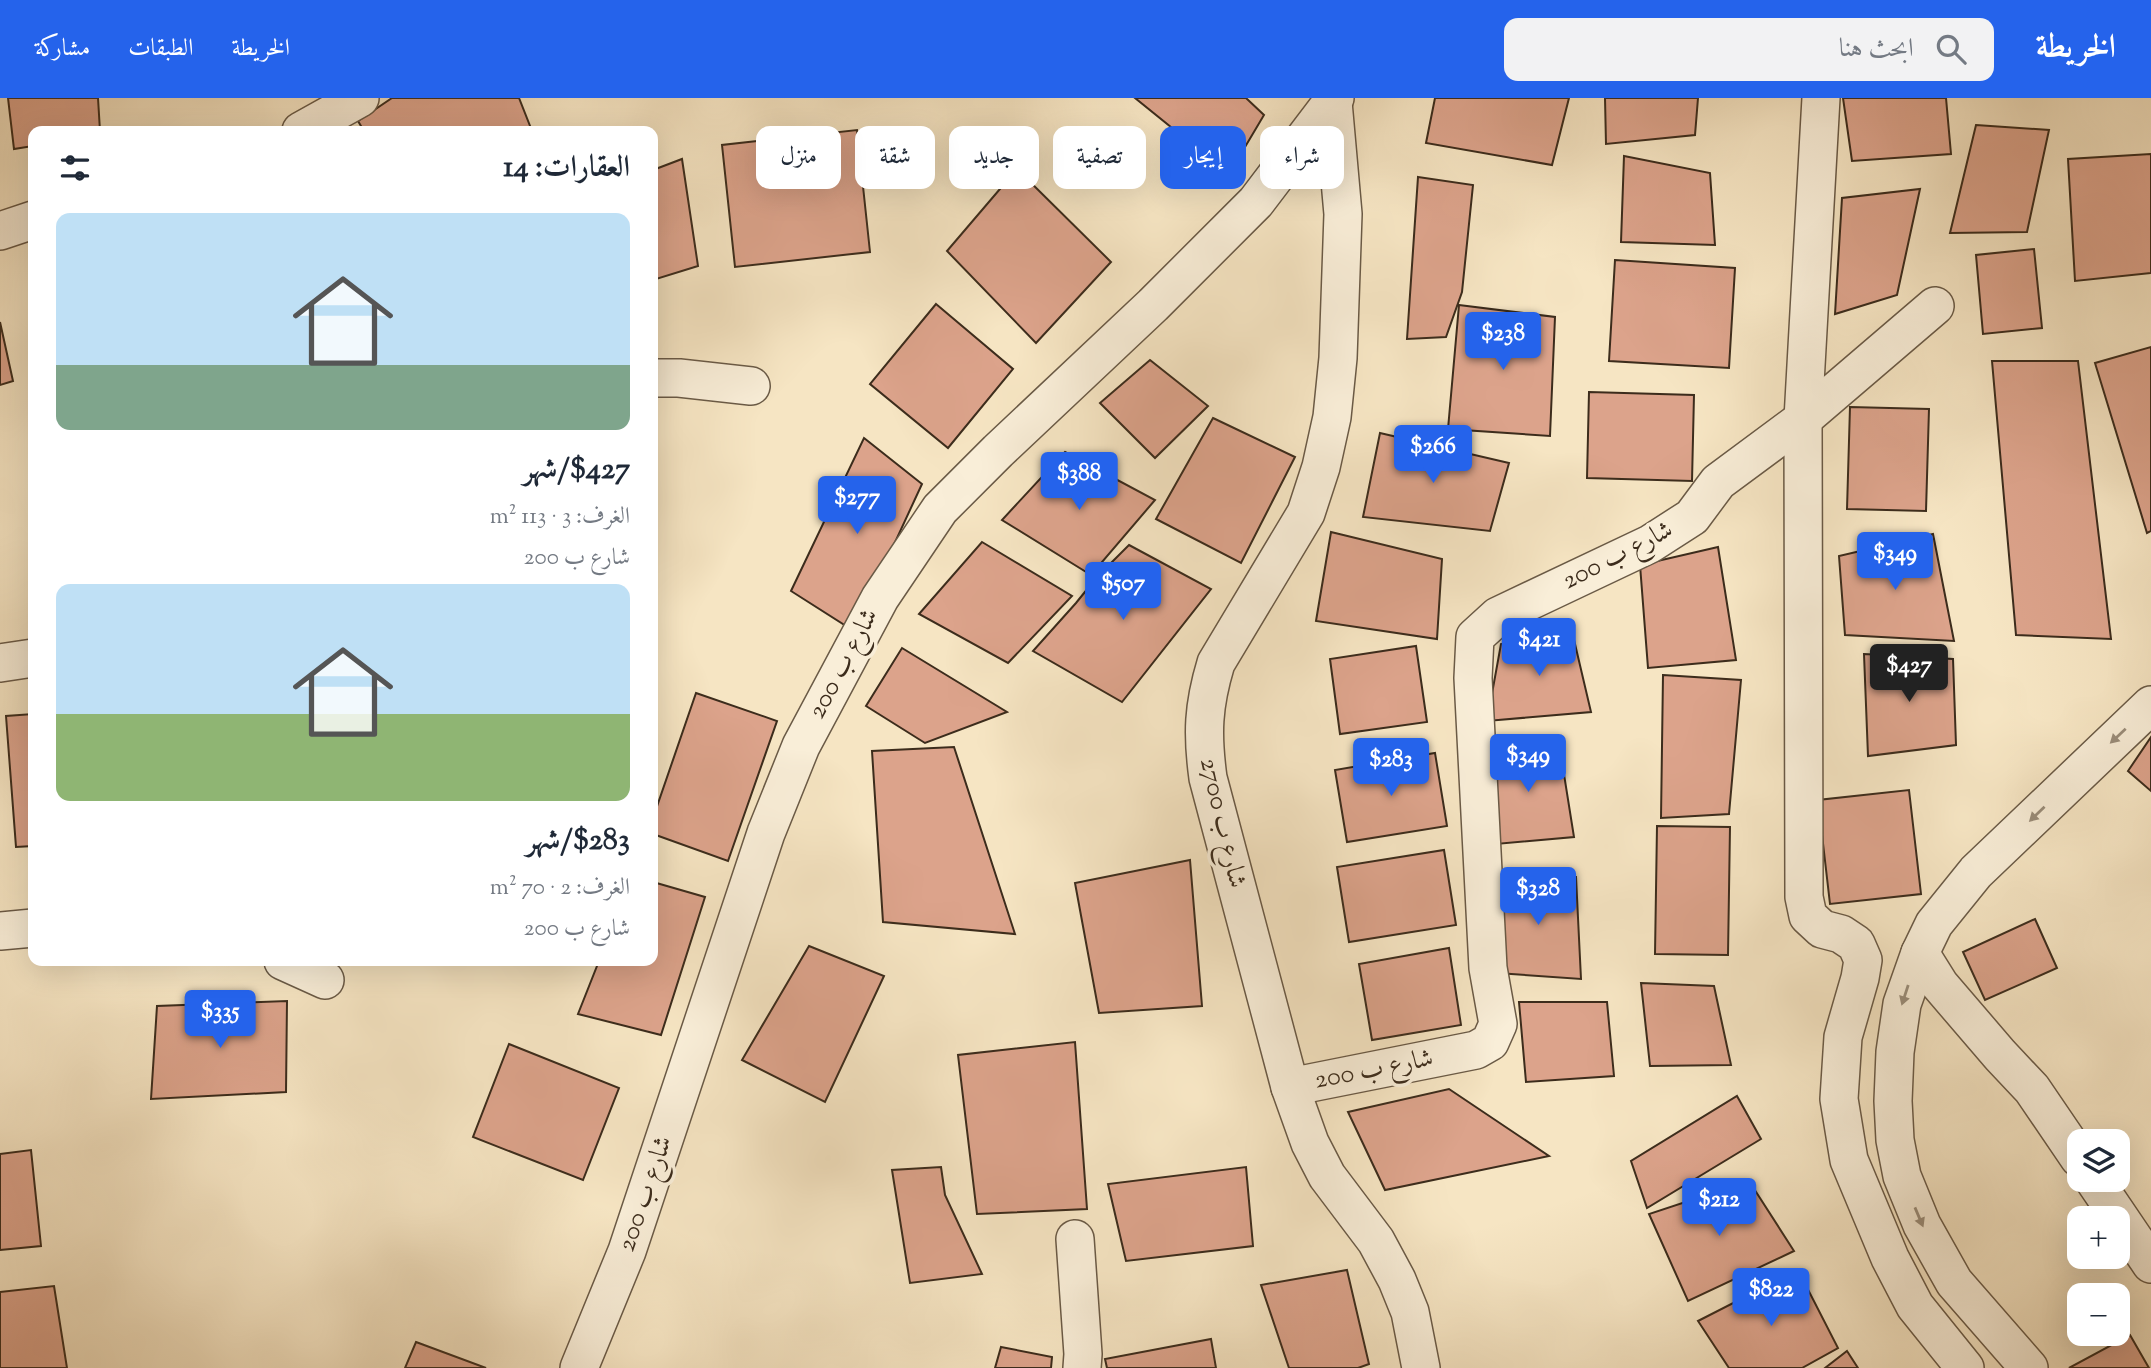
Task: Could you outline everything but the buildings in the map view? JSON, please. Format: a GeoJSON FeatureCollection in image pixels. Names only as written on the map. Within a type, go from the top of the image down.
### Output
{"type":"FeatureCollection","features":[{"type":"Feature","properties":{"kind":"street"},"geometry":{"type":"LineString","coordinates":[[310,126],[360,98]]}},
{"type":"Feature","properties":{"kind":"street"},"geometry":{"type":"LineString","coordinates":[[1821,98],[1803,419],[1804,897],[1808,916],[1822,929],[1841,934],[1856,944],[1863,960],[1843,1037],[1839,1099],[1849,1160],[1890,1258],[1915,1306],[1965,1368]]}},
{"type":"Feature","properties":{"kind":"street","name":"شارع ب 200"},"geometry":{"type":"LineString","coordinates":[[579,1368],[627,1251],[766,833],[801,746],[880,598],[940,509],[1153,305],[1256,202],[1334,100]]}},
{"type":"Feature","properties":{"kind":"street","name":"شارع ب 2700"},"geometry":{"type":"LineString","coordinates":[[1334,100],[1343,214],[1338,358],[1332,417],[1321,467],[1306,513],[1216,663],[1208,688],[1203,744],[1208,778],[1290,1087],[1310,1143],[1327,1175],[1376,1241],[1397,1280],[1410,1312],[1421,1368]]}},
{"type":"Feature","properties":{"kind":"street"},"geometry":{"type":"LineString","coordinates":[[0,231],[28,222]]}},
{"type":"Feature","properties":{"kind":"street"},"geometry":{"type":"LineString","coordinates":[[1803,419],[1935,306]]}},
{"type":"Feature","properties":{"kind":"street"},"geometry":{"type":"LineString","coordinates":[[658,378],[751,386]]}},
{"type":"Feature","properties":{"kind":"street","name":"شارع ب 200"},"geometry":{"type":"LineString","coordinates":[[1290,1087],[1476,1050],[1490,1042],[1498,1024],[1488,968],[1473,678],[1475,637],[1498,616],[1650,544],[1692,517],[1718,482],[1803,419]]}},
{"type":"Feature","properties":{"kind":"street"},"geometry":{"type":"LineString","coordinates":[[0,663],[28,659]]}},
{"type":"Feature","properties":{"kind":"street"},"geometry":{"type":"LineString","coordinates":[[2029,1368],[1954,1282],[1922,1225],[1902,1176],[1895,1140],[1893,1101],[1895,1052],[1902,1004],[1934,923],[1976,872],[2151,705]]}},
{"type":"Feature","properties":{"kind":"street"},"geometry":{"type":"LineString","coordinates":[[0,931],[28,928]]}},
{"type":"Feature","properties":{"kind":"street"},"geometry":{"type":"LineString","coordinates":[[1920,953],[1940,985],[2032,1089],[2067,1140]]}},
{"type":"Feature","properties":{"kind":"street"},"geometry":{"type":"LineString","coordinates":[[295,966],[325,980]]}},
{"type":"Feature","properties":{"kind":"street"},"geometry":{"type":"LineString","coordinates":[[2102,1192],[2151,1264]]}},
{"type":"Feature","properties":{"kind":"street"},"geometry":{"type":"LineString","coordinates":[[1075,1239],[1082,1368]]}}]}
